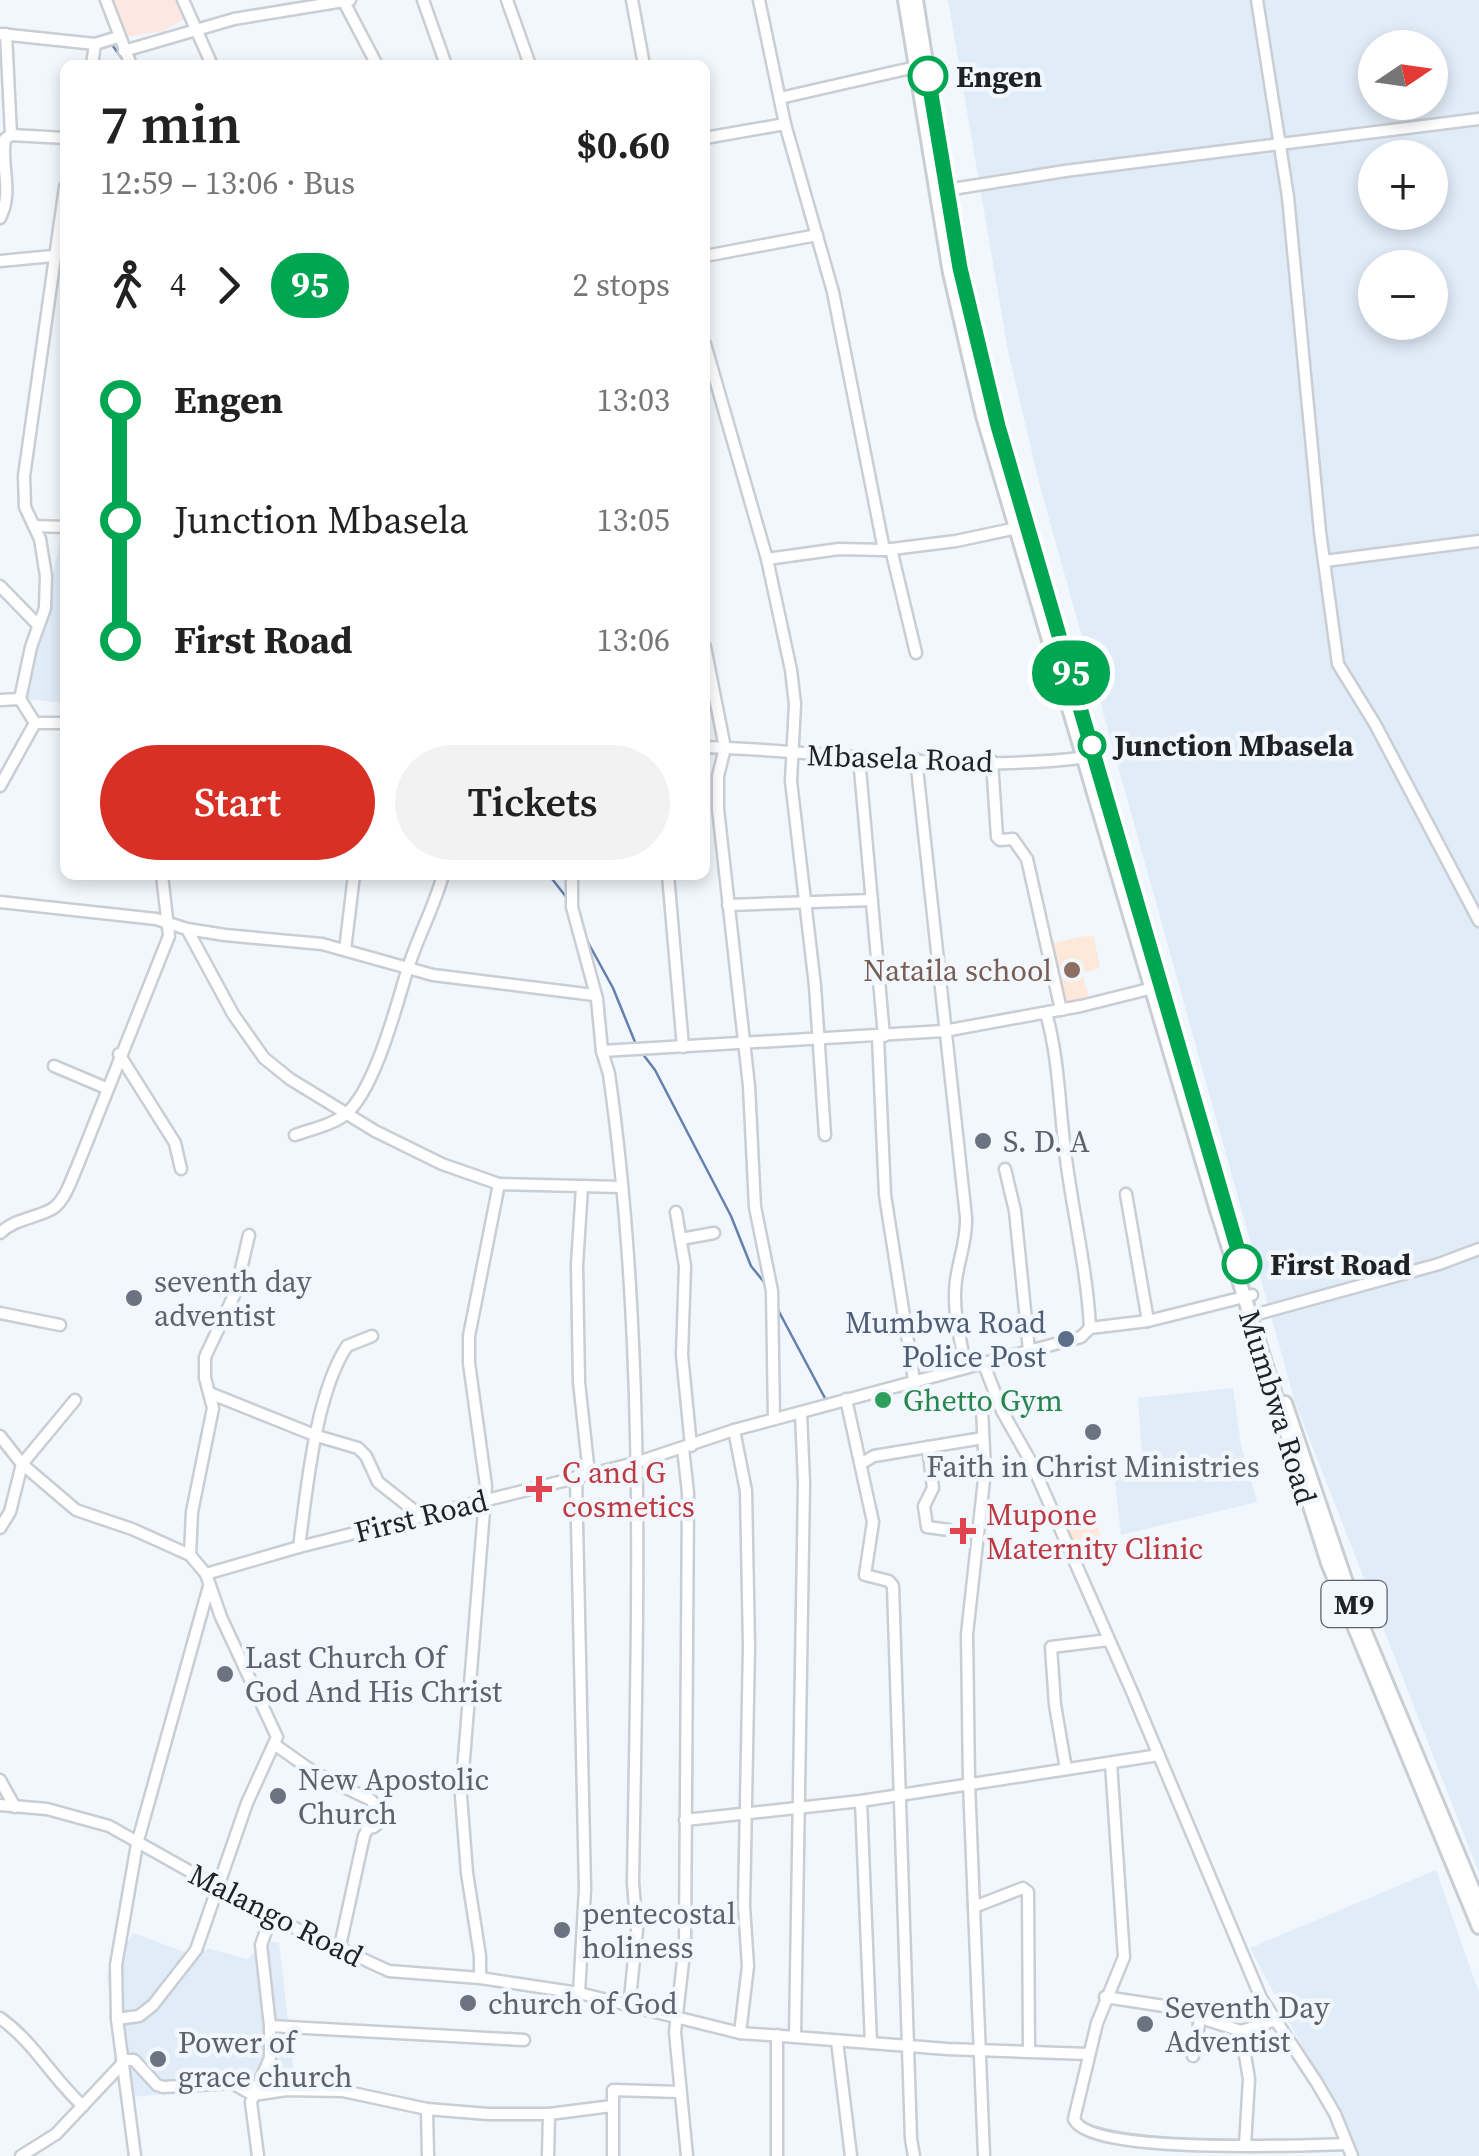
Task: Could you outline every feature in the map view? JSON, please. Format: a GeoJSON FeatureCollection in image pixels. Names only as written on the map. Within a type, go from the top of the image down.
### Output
{"type":"FeatureCollection","features":[{"type":"Feature","properties":{"kind":"main road","name":"Mumbwa Road"},"geometry":{"type":"LineString","coordinates":[[905,0],[920,66],[972,372],[1090,756],[1248,1296]]}},
{"type":"Feature","properties":{"kind":"main road","name":"Mumbwa Road"},"geometry":{"type":"LineString","coordinates":[[916,0],[920,66]]}},
{"type":"Feature","properties":{"kind":"main road","name":"Mumbwa Road"},"geometry":{"type":"LineString","coordinates":[[940,190],[988,391],[1153,988],[1328,1564],[1479,1927]]}},
{"type":"Feature","properties":{"kind":"main road","name":"Mumbwa Road"},"geometry":{"type":"LineString","coordinates":[[1254,1315],[1350,1594],[1479,1904]]}},
{"type":"Feature","properties":{"kind":"street"},"geometry":{"type":"LineString","coordinates":[[106,0],[128,60]]}},
{"type":"Feature","properties":{"kind":"street"},"geometry":{"type":"LineString","coordinates":[[183,0],[210,60]]}},
{"type":"Feature","properties":{"kind":"street"},"geometry":{"type":"LineString","coordinates":[[423,0],[444,60]]}},
{"type":"Feature","properties":{"kind":"street"},"geometry":{"type":"LineString","coordinates":[[507,0],[528,60]]}},
{"type":"Feature","properties":{"kind":"street"},"geometry":{"type":"LineString","coordinates":[[632,0],[643,60]]}},
{"type":"Feature","properties":{"kind":"street"},"geometry":{"type":"LineString","coordinates":[[761,0],[785,124],[817,235],[887,550],[916,653]]}},
{"type":"Feature","properties":{"kind":"street"},"geometry":{"type":"LineString","coordinates":[[1257,0],[1280,143],[1338,664],[1375,724],[1479,921]]}},
{"type":"Feature","properties":{"kind":"street"},"geometry":{"type":"LineString","coordinates":[[124,52],[196,28],[302,4],[347,1],[375,60]]}},
{"type":"Feature","properties":{"kind":"street"},"geometry":{"type":"LineString","coordinates":[[12,134],[3,34],[95,44],[118,37]]}},
{"type":"Feature","properties":{"kind":"street"},"geometry":{"type":"LineString","coordinates":[[93,60],[95,44]]}},
{"type":"Feature","properties":{"kind":"street"},"geometry":{"type":"LineString","coordinates":[[780,98],[920,66]]}},
{"type":"Feature","properties":{"kind":"street"},"geometry":{"type":"LineString","coordinates":[[940,190],[1479,118]]}},
{"type":"Feature","properties":{"kind":"street"},"geometry":{"type":"LineString","coordinates":[[710,137],[785,124]]}},
{"type":"Feature","properties":{"kind":"street"},"geometry":{"type":"LineString","coordinates":[[0,218],[8,195],[3,143],[12,134],[60,138]]}},
{"type":"Feature","properties":{"kind":"street"},"geometry":{"type":"LineString","coordinates":[[35,724],[20,699],[45,608],[46,576],[40,539],[25,507],[24,476],[60,216]]}},
{"type":"Feature","properties":{"kind":"street"},"geometry":{"type":"LineString","coordinates":[[710,255],[817,235]]}},
{"type":"Feature","properties":{"kind":"street"},"geometry":{"type":"LineString","coordinates":[[0,260],[53,256]]}},
{"type":"Feature","properties":{"kind":"street"},"geometry":{"type":"LineString","coordinates":[[710,361],[767,559],[793,688],[791,781],[820,1040],[825,1135]]}},
{"type":"Feature","properties":{"kind":"street"},"geometry":{"type":"LineString","coordinates":[[34,526],[60,528]]}},
{"type":"Feature","properties":{"kind":"street"},"geometry":{"type":"LineString","coordinates":[[767,559],[830,550],[887,550],[1017,528]]}},
{"type":"Feature","properties":{"kind":"street"},"geometry":{"type":"LineString","coordinates":[[1325,562],[1479,540]]}},
{"type":"Feature","properties":{"kind":"street"},"geometry":{"type":"LineString","coordinates":[[0,586],[38,626]]}},
{"type":"Feature","properties":{"kind":"street"},"geometry":{"type":"LineString","coordinates":[[710,672],[725,748],[718,789],[756,1207],[772,1291],[774,1419]]}},
{"type":"Feature","properties":{"kind":"street"},"geometry":{"type":"LineString","coordinates":[[0,700],[20,699]]}},
{"type":"Feature","properties":{"kind":"street"},"geometry":{"type":"LineString","coordinates":[[35,724],[60,723]]}},
{"type":"Feature","properties":{"kind":"street"},"geometry":{"type":"LineString","coordinates":[[0,786],[35,724]]}},
{"type":"Feature","properties":{"kind":"street","name":"Mbasela Road"},"geometry":{"type":"LineString","coordinates":[[710,747],[860,758],[1033,762],[1090,756]]}},
{"type":"Feature","properties":{"kind":"street"},"geometry":{"type":"LineString","coordinates":[[860,758],[872,900],[888,1222],[914,1380]]}},
{"type":"Feature","properties":{"kind":"street"},"geometry":{"type":"LineString","coordinates":[[916,759],[966,1217],[966,1238],[954,1298],[966,1367]]}},
{"type":"Feature","properties":{"kind":"street"},"geometry":{"type":"LineString","coordinates":[[992,761],[997,836],[1000,840],[1013,839],[1026,860],[1060,1010]]}},
{"type":"Feature","properties":{"kind":"street"},"geometry":{"type":"LineString","coordinates":[[0,1233],[10,1224],[52,1209],[77,1167],[119,1054],[166,945],[170,923],[163,880]]}},
{"type":"Feature","properties":{"kind":"street"},"geometry":{"type":"LineString","coordinates":[[344,950],[353,880]]}},
{"type":"Feature","properties":{"kind":"street"},"geometry":{"type":"LineString","coordinates":[[296,1135],[348,1112],[378,1059],[441,880]]}},
{"type":"Feature","properties":{"kind":"street"},"geometry":{"type":"LineString","coordinates":[[572,880],[572,907],[609,1074],[628,1243],[638,1598],[634,1883],[637,1930],[629,2008]]}},
{"type":"Feature","properties":{"kind":"street"},"geometry":{"type":"LineString","coordinates":[[668,880],[683,1047]]}},
{"type":"Feature","properties":{"kind":"street"},"geometry":{"type":"LineString","coordinates":[[728,905],[872,900]]}},
{"type":"Feature","properties":{"kind":"street"},"geometry":{"type":"LineString","coordinates":[[0,902],[156,919],[188,930],[322,944],[463,980],[594,996]]}},
{"type":"Feature","properties":{"kind":"street"},"geometry":{"type":"LineString","coordinates":[[188,930],[258,1052],[290,1079],[375,1130],[442,1164],[499,1184],[621,1187]]}},
{"type":"Feature","properties":{"kind":"street"},"geometry":{"type":"LineString","coordinates":[[602,1051],[944,1031],[1153,988]]}},
{"type":"Feature","properties":{"kind":"street"},"geometry":{"type":"LineString","coordinates":[[1046,1013],[1058,1058],[1065,1152],[1088,1289],[1090,1328]]}},
{"type":"Feature","properties":{"kind":"street"},"geometry":{"type":"LineString","coordinates":[[119,1054],[175,1143],[181,1169]]}},
{"type":"Feature","properties":{"kind":"street"},"geometry":{"type":"LineString","coordinates":[[54,1066],[106,1088]]}},
{"type":"Feature","properties":{"kind":"street"},"geometry":{"type":"LineString","coordinates":[[1005,1169],[1015,1211],[1030,1350]]}},
{"type":"Feature","properties":{"kind":"street"},"geometry":{"type":"LineString","coordinates":[[480,1978],[466,1873],[461,1796],[486,1500],[483,1445],[468,1363],[468,1336],[499,1184]]}},
{"type":"Feature","properties":{"kind":"street"},"geometry":{"type":"LineString","coordinates":[[582,1187],[577,1278],[579,1382],[589,1474]]}},
{"type":"Feature","properties":{"kind":"street"},"geometry":{"type":"LineString","coordinates":[[1126,1194],[1148,1321]]}},
{"type":"Feature","properties":{"kind":"street"},"geometry":{"type":"LineString","coordinates":[[676,1212],[685,1285],[682,1355],[688,1493],[684,1944],[675,2032],[686,2156]]}},
{"type":"Feature","properties":{"kind":"street"},"geometry":{"type":"LineString","coordinates":[[682,1239],[714,1233]]}},
{"type":"Feature","properties":{"kind":"street"},"geometry":{"type":"LineString","coordinates":[[190,1555],[192,1512],[212,1420],[212,1394],[205,1378],[204,1357],[236,1291],[249,1235]]}},
{"type":"Feature","properties":{"kind":"street"},"geometry":{"type":"LineString","coordinates":[[1254,1315],[1439,1264],[1479,1249]]}},
{"type":"Feature","properties":{"kind":"street","name":"First Road"},"geometry":{"type":"LineString","coordinates":[[208,1580],[299,1546],[635,1463],[734,1430],[1081,1336],[1090,1328],[1148,1321],[1248,1296]]}},
{"type":"Feature","properties":{"kind":"street"},"geometry":{"type":"LineString","coordinates":[[0,1313],[60,1325]]}},
{"type":"Feature","properties":{"kind":"street"},"geometry":{"type":"LineString","coordinates":[[299,1546],[317,1436],[343,1352],[354,1340],[372,1336]]}},
{"type":"Feature","properties":{"kind":"street"},"geometry":{"type":"LineString","coordinates":[[983,1362],[996,1398],[1032,1462],[1273,2021],[1317,2083],[1352,2156]]}},
{"type":"Feature","properties":{"kind":"street"},"geometry":{"type":"LineString","coordinates":[[212,1394],[358,1448],[378,1482],[421,1516]]}},
{"type":"Feature","properties":{"kind":"street"},"geometry":{"type":"LineString","coordinates":[[984,2156],[969,1783],[968,1618],[983,1504],[982,1409],[996,1398]]}},
{"type":"Feature","properties":{"kind":"street"},"geometry":{"type":"LineString","coordinates":[[846,1399],[873,1522],[864,1571],[869,1578],[889,1581],[893,1586],[914,2156]]}},
{"type":"Feature","properties":{"kind":"street"},"geometry":{"type":"LineString","coordinates":[[0,1528],[10,1512],[22,1464],[75,1400]]}},
{"type":"Feature","properties":{"kind":"street"},"geometry":{"type":"LineString","coordinates":[[795,2038],[804,1483],[800,1413]]}},
{"type":"Feature","properties":{"kind":"street"},"geometry":{"type":"LineString","coordinates":[[734,1430],[746,1491],[744,1906],[748,1979],[740,2032]]}},
{"type":"Feature","properties":{"kind":"street"},"geometry":{"type":"LineString","coordinates":[[0,1436],[22,1464],[76,1510],[190,1555],[208,1580],[276,1731],[274,1744],[246,1803],[196,1950],[154,2005],[140,2016],[117,2019]]}},
{"type":"Feature","properties":{"kind":"street"},"geometry":{"type":"LineString","coordinates":[[862,1463],[874,1456],[983,1438]]}},
{"type":"Feature","properties":{"kind":"street"},"geometry":{"type":"LineString","coordinates":[[928,1446],[932,1488],[924,1506],[927,1526],[948,1530]]}},
{"type":"Feature","properties":{"kind":"street"},"geometry":{"type":"LineString","coordinates":[[576,1477],[586,1916],[578,1993]]}},
{"type":"Feature","properties":{"kind":"street"},"geometry":{"type":"LineString","coordinates":[[135,2156],[117,2019],[116,1964],[138,1844],[208,1580]]}},
{"type":"Feature","properties":{"kind":"street"},"geometry":{"type":"LineString","coordinates":[[1066,1769],[1051,1648],[1109,1640]]}},
{"type":"Feature","properties":{"kind":"street"},"geometry":{"type":"LineString","coordinates":[[274,1744],[315,1774],[371,1800],[384,1818],[368,1828],[364,1836],[340,1946]]}},
{"type":"Feature","properties":{"kind":"street"},"geometry":{"type":"LineString","coordinates":[[685,1820],[861,1801],[1159,1756]]}},
{"type":"Feature","properties":{"kind":"street"},"geometry":{"type":"LineString","coordinates":[[1111,1763],[1125,1947],[1120,1968],[1105,1997],[1074,2119],[1081,2130],[1187,2146],[1348,2144]]}},
{"type":"Feature","properties":{"kind":"street"},"geometry":{"type":"LineString","coordinates":[[0,1780],[15,1807]]}},
{"type":"Feature","properties":{"kind":"street"},"geometry":{"type":"LineString","coordinates":[[861,1801],[871,2043]]}},
{"type":"Feature","properties":{"kind":"street","name":"Malango Road"},"geometry":{"type":"LineString","coordinates":[[0,1804],[46,1810],[108,1826],[270,1917],[389,1971],[480,1978],[578,1993],[740,2032],[1089,2054]]}},
{"type":"Feature","properties":{"kind":"street"},"geometry":{"type":"LineString","coordinates":[[974,1907],[1023,1888],[1028,1892],[1029,2050]]}},
{"type":"Feature","properties":{"kind":"street"},"geometry":{"type":"LineString","coordinates":[[258,2156],[251,2110],[253,2095],[270,2062],[261,1946],[270,1917]]}},
{"type":"Feature","properties":{"kind":"street"},"geometry":{"type":"LineString","coordinates":[[1105,1997],[1149,2002],[1240,2031],[1273,2021]]}},
{"type":"Feature","properties":{"kind":"street"},"geometry":{"type":"LineString","coordinates":[[0,2018],[29,2041],[59,2084],[83,2106]]}},
{"type":"Feature","properties":{"kind":"street"},"geometry":{"type":"LineString","coordinates":[[1194,2056],[1200,2019]]}},
{"type":"Feature","properties":{"kind":"street"},"geometry":{"type":"LineString","coordinates":[[270,2026],[524,2040]]}},
{"type":"Feature","properties":{"kind":"street"},"geometry":{"type":"LineString","coordinates":[[1240,2031],[1249,2079],[1245,2145]]}},
{"type":"Feature","properties":{"kind":"street"},"geometry":{"type":"LineString","coordinates":[[776,2156],[777,2035]]}},
{"type":"Feature","properties":{"kind":"street"},"geometry":{"type":"LineString","coordinates":[[837,2041],[851,2156]]}},
{"type":"Feature","properties":{"kind":"street"},"geometry":{"type":"LineString","coordinates":[[21,2156],[56,2134],[122,2062],[134,2060],[157,2086],[163,2087],[232,2083],[253,2095],[286,2090],[343,2091],[427,2109],[488,2114],[549,2114],[612,2106]]}},
{"type":"Feature","properties":{"kind":"street"},"geometry":{"type":"LineString","coordinates":[[613,2156],[613,2090],[680,2092]]}},
{"type":"Feature","properties":{"kind":"street"},"geometry":{"type":"LineString","coordinates":[[427,2109],[428,2156]]}},
{"type":"Feature","properties":{"kind":"street"},"geometry":{"type":"LineString","coordinates":[[548,2156],[549,2114]]}},
{"type":"Feature","properties":{"kind":"shaded area"},"geometry":{"type":"Polygon","coordinates":[[[111,0],[177,0],[185,19],[163,31],[125,37],[111,0]]]}},
{"type":"Feature","properties":{"kind":"shaded area"},"geometry":{"type":"Polygon","coordinates":[[[948,0],[1479,0],[1479,1873],[1295,1402],[1040,486],[1008,351],[948,0]]]}},
{"type":"Feature","properties":{"kind":"shaded area"},"geometry":{"type":"Polygon","coordinates":[[[60,541],[60,702],[26,699],[60,541]]]}},
{"type":"Feature","properties":{"kind":"shaded area","name":"Nataila school"},"geometry":{"type":"Polygon","coordinates":[[[1094,937],[1100,968],[1082,973],[1090,999],[1062,1006],[1047,944],[1094,937]]]}},
{"type":"Feature","properties":{"kind":"shaded area"},"geometry":{"type":"Polygon","coordinates":[[[1233,1388],[1241,1445],[1257,1502],[1121,1535],[1114,1474],[1143,1468],[1138,1398],[1233,1388]]]}},
{"type":"Feature","properties":{"kind":"shaded area"},"geometry":{"type":"Polygon","coordinates":[[[1094,1515],[1104,1546],[1075,1554],[1066,1523],[1094,1515]]]}},
{"type":"Feature","properties":{"kind":"shaded area"},"geometry":{"type":"Polygon","coordinates":[[[1436,1870],[1479,1993],[1479,2156],[1355,2156],[1339,2116],[1250,1948],[1436,1870]]]}},
{"type":"Feature","properties":{"kind":"shaded area"},"geometry":{"type":"Polygon","coordinates":[[[133,1933],[190,1954],[209,1949],[248,1959],[267,1940],[279,1943],[295,2081],[123,2098],[107,1976],[133,1933]]]}},
{"type":"Feature","properties":{"kind":"waterway"},"geometry":{"type":"LineString","coordinates":[[110,42],[123,60]]}},
{"type":"Feature","properties":{"kind":"waterway"},"geometry":{"type":"LineString","coordinates":[[553,880],[567,898]]}},
{"type":"Feature","properties":{"kind":"waterway"},"geometry":{"type":"LineString","coordinates":[[585,937],[613,988],[637,1047]]}},
{"type":"Feature","properties":{"kind":"waterway"},"geometry":{"type":"LineString","coordinates":[[642,1053],[655,1070],[731,1216],[751,1266],[768,1287]]}},
{"type":"Feature","properties":{"kind":"waterway"},"geometry":{"type":"LineString","coordinates":[[777,1308],[827,1402]]}},
{"type":"Feature","properties":{"kind":"bus line","name":"95"},"geometry":{"type":"LineString","coordinates":[[928,76],[960,268],[984,374],[1242,1264]]}},
{"type":"Feature","properties":{"kind":"place","name":"Engen"},"geometry":{"type":"Point","coordinates":[928,76]}},
{"type":"Feature","properties":{"kind":"place","name":"Junction Mbasela"},"geometry":{"type":"Point","coordinates":[1092,745]}},
{"type":"Feature","properties":{"kind":"place","name":"Nataila school"},"geometry":{"type":"Point","coordinates":[1072,970]}},
{"type":"Feature","properties":{"kind":"place","name":"S. D. A"},"geometry":{"type":"Point","coordinates":[983,1141]}},
{"type":"Feature","properties":{"kind":"place","name":"First Road"},"geometry":{"type":"Point","coordinates":[1242,1264]}},
{"type":"Feature","properties":{"kind":"place","name":"seventh day adventist"},"geometry":{"type":"Point","coordinates":[134,1298]}},
{"type":"Feature","properties":{"kind":"place","name":"Mumbwa Road Police Post"},"geometry":{"type":"Point","coordinates":[1066,1339]}},
{"type":"Feature","properties":{"kind":"place","name":"Ghetto Gym"},"geometry":{"type":"Point","coordinates":[883,1400]}},
{"type":"Feature","properties":{"kind":"place","name":"Faith in Christ Ministries"},"geometry":{"type":"Point","coordinates":[1093,1432]}},
{"type":"Feature","properties":{"kind":"place","name":"C and G cosmetics"},"geometry":{"type":"Point","coordinates":[539,1489]}},
{"type":"Feature","properties":{"kind":"place","name":"Mupone Maternity Clinic"},"geometry":{"type":"Point","coordinates":[963,1531]}},
{"type":"Feature","properties":{"kind":"place","name":"Last Church Of God And His Christ"},"geometry":{"type":"Point","coordinates":[225,1674]}},
{"type":"Feature","properties":{"kind":"place","name":"New Apostolic Church"},"geometry":{"type":"Point","coordinates":[278,1796]}},
{"type":"Feature","properties":{"kind":"place","name":"pentecostal holiness"},"geometry":{"type":"Point","coordinates":[562,1930]}},
{"type":"Feature","properties":{"kind":"place","name":"church of God"},"geometry":{"type":"Point","coordinates":[468,2003]}},
{"type":"Feature","properties":{"kind":"place","name":"Seventh Day Adventist"},"geometry":{"type":"Point","coordinates":[1145,2024]}},
{"type":"Feature","properties":{"kind":"place","name":"Power of grace church"},"geometry":{"type":"Point","coordinates":[158,2059]}}]}
